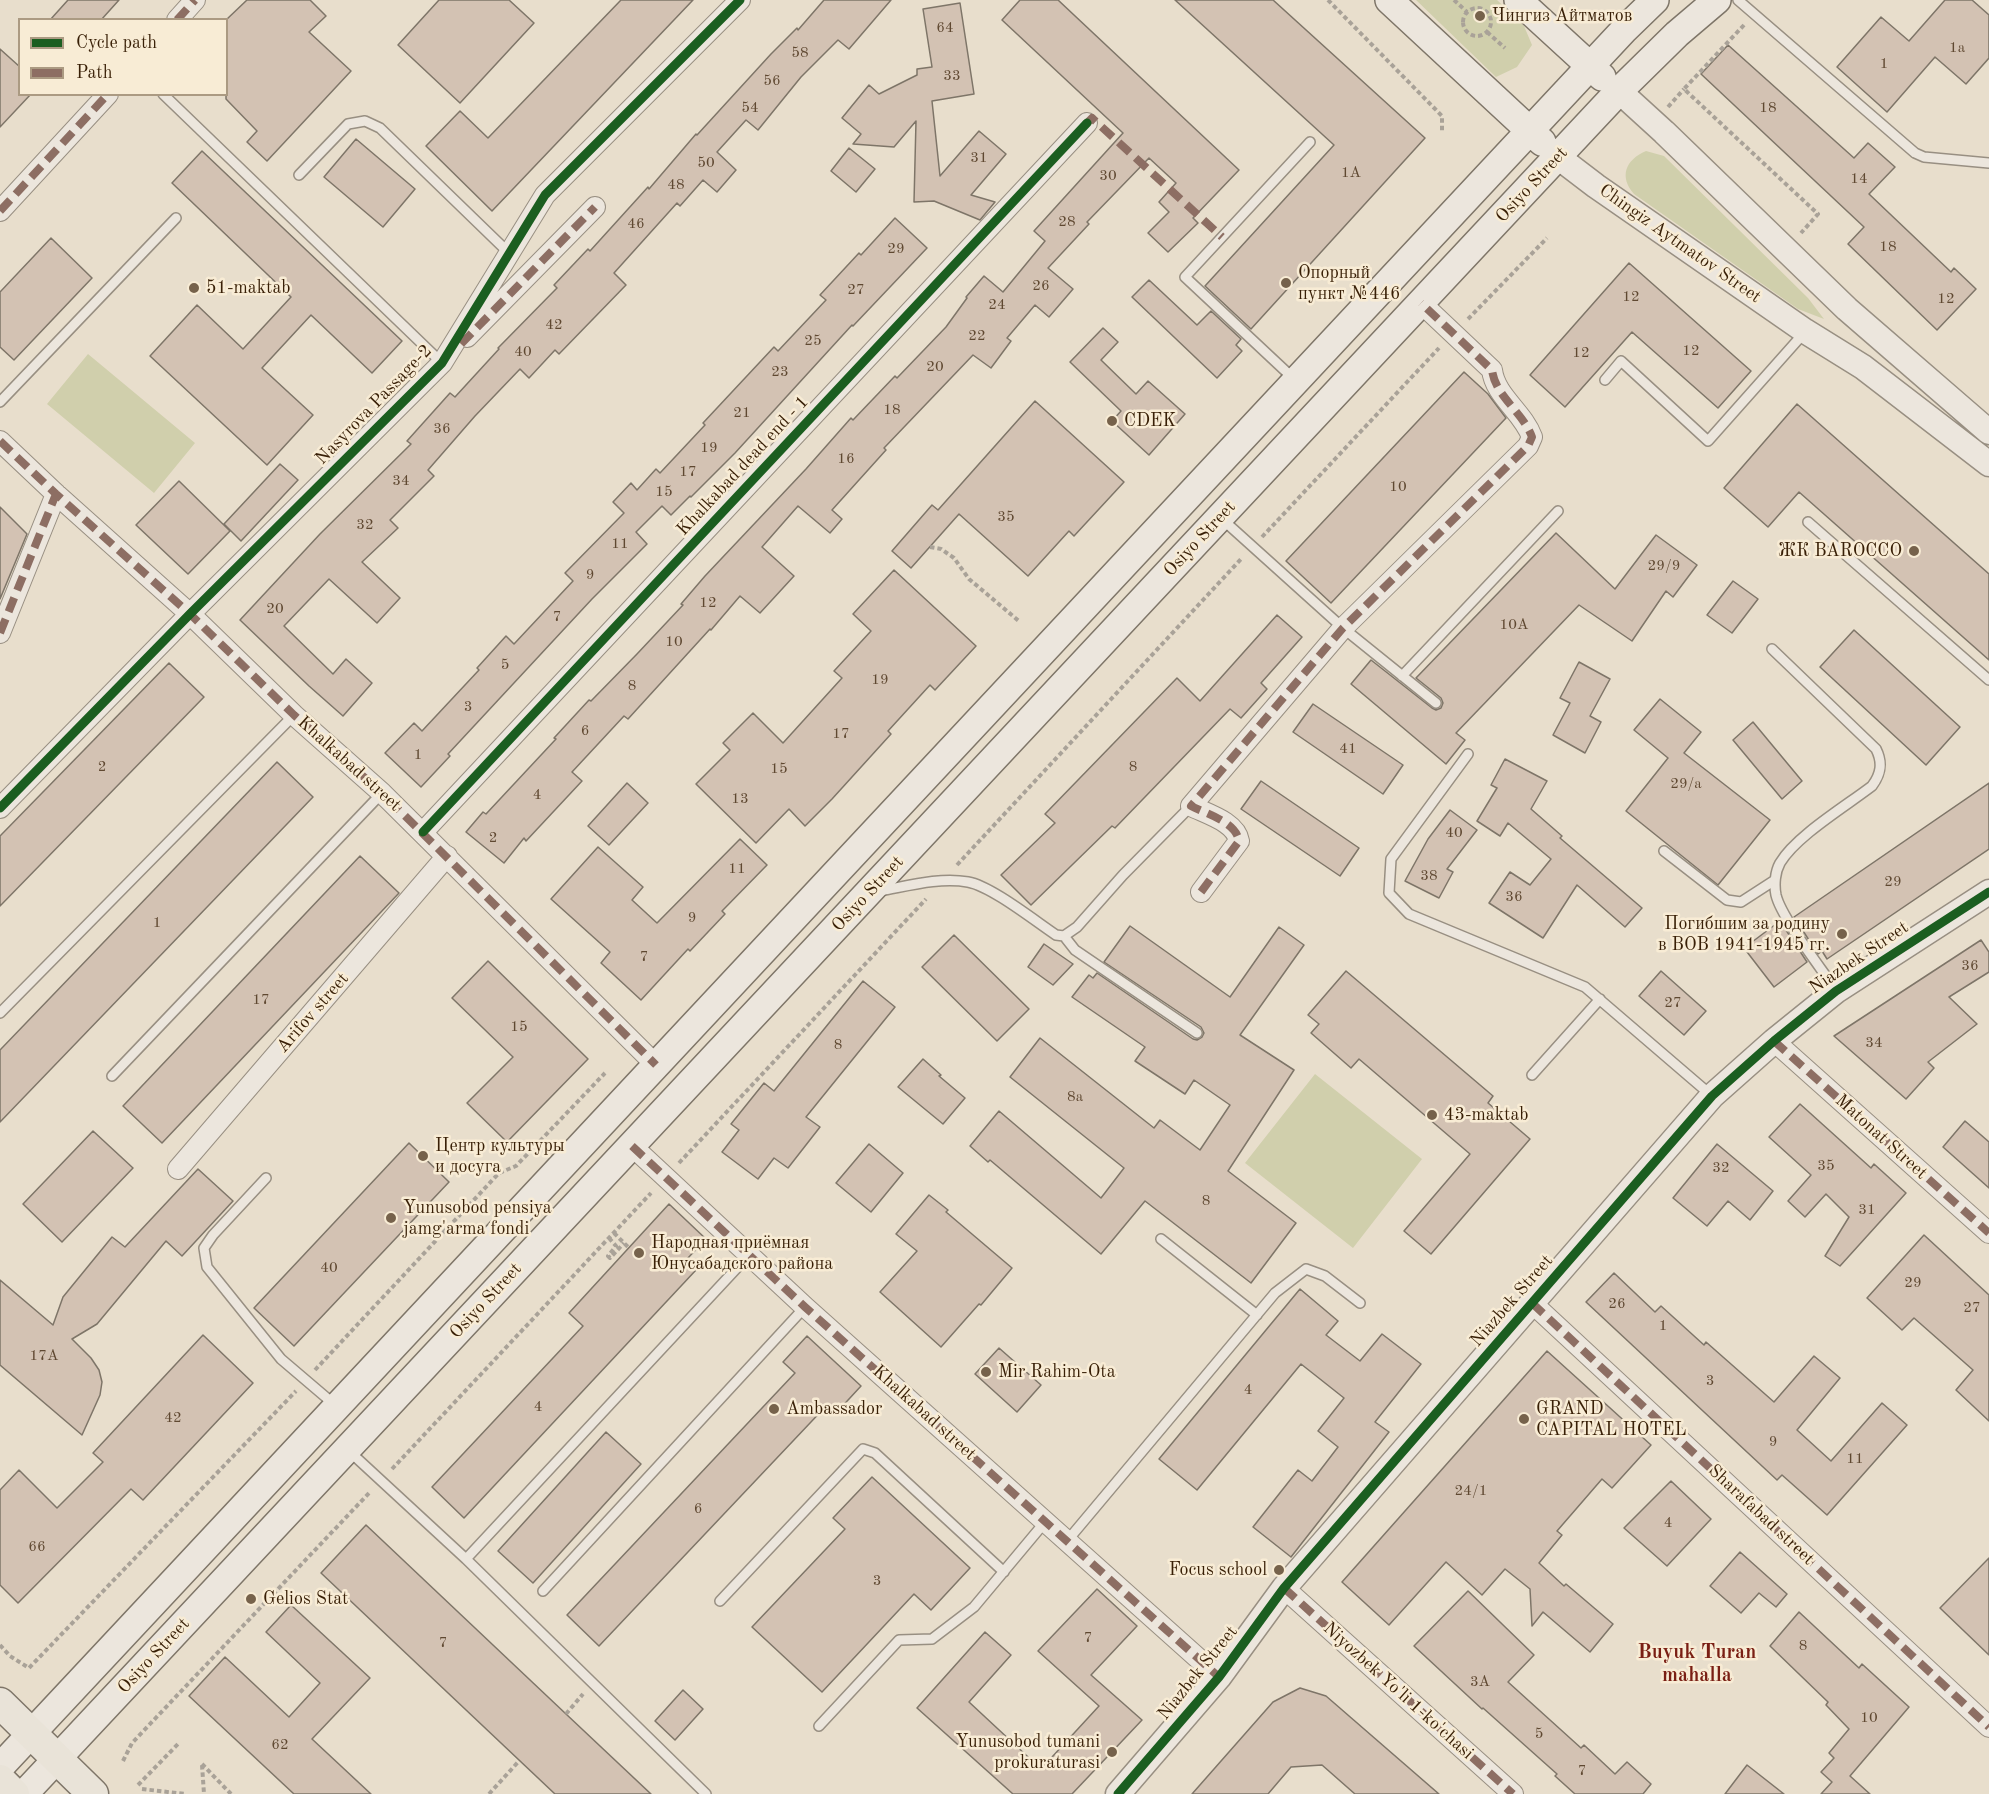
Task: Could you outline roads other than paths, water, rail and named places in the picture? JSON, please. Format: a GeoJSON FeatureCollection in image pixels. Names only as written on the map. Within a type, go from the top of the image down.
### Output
{"type":"FeatureCollection","features":[{"type":"Feature","properties":{"kind":"main road","name":"Chingiz Aytmatov Street"},"geometry":{"type":"LineString","coordinates":[[1389,0],[1558,157]]}},
{"type":"Feature","properties":{"kind":"main road"},"geometry":{"type":"LineString","coordinates":[[1518,0],[1619,92]]}},
{"type":"Feature","properties":{"kind":"main road","name":"Osiyo Street"},"geometry":{"type":"LineString","coordinates":[[0,1767],[1529,131],[1655,0]]}},
{"type":"Feature","properties":{"kind":"main road","name":"Osiyo Street"},"geometry":{"type":"LineString","coordinates":[[24,1794],[1619,92],[1659,50],[1717,0]]}},
{"type":"Feature","properties":{"kind":"main road"},"geometry":{"type":"LineString","coordinates":[[0,1703],[93,1794]]}},
{"type":"Feature","properties":{"kind":"main road"},"geometry":{"type":"LineString","coordinates":[[0,1780],[14,1794]]}},
{"type":"Feature","properties":{"kind":"street"},"geometry":{"type":"LineString","coordinates":[[179,18],[195,0]]}},
{"type":"Feature","properties":{"kind":"street","name":"Nasyrova Passage-2"},"geometry":{"type":"LineString","coordinates":[[0,808],[190,614],[442,363],[545,195],[740,0]]}},
{"type":"Feature","properties":{"kind":"street"},"geometry":{"type":"LineString","coordinates":[[1619,92],[1664,132],[1847,309],[1989,432]]}},
{"type":"Feature","properties":{"kind":"street"},"geometry":{"type":"LineString","coordinates":[[0,211],[106,96]]}},
{"type":"Feature","properties":{"kind":"street","name":"Khalkabad dead end - 1"},"geometry":{"type":"LineString","coordinates":[[423,832],[1087,123]]}},
{"type":"Feature","properties":{"kind":"street","name":"Chingiz Aytmatov Street"},"geometry":{"type":"LineString","coordinates":[[1558,157],[1596,186],[1813,336],[1863,367],[1989,464]]}},
{"type":"Feature","properties":{"kind":"street"},"geometry":{"type":"LineString","coordinates":[[442,363],[595,207]]}},
{"type":"Feature","properties":{"kind":"street"},"geometry":{"type":"LineString","coordinates":[[1201,892],[1239,841],[1238,834],[1232,827],[1191,806],[1343,628],[1528,446],[1532,437],[1528,426],[1493,382],[1492,370],[1421,303]]}},
{"type":"Feature","properties":{"kind":"street"},"geometry":{"type":"LineString","coordinates":[[1813,336],[1834,341],[1846,336],[1850,324],[1847,309]]}},
{"type":"Feature","properties":{"kind":"street","name":"Khalkabad street"},"geometry":{"type":"LineString","coordinates":[[0,442],[190,614],[294,715],[382,793],[656,1065]]}},
{"type":"Feature","properties":{"kind":"street"},"geometry":{"type":"LineString","coordinates":[[0,633],[56,494]]}},
{"type":"Feature","properties":{"kind":"street","name":"Arifov street"},"geometry":{"type":"LineString","coordinates":[[178,1169],[447,856]]}},
{"type":"Feature","properties":{"kind":"street","name":"Niazbek Street"},"geometry":{"type":"LineString","coordinates":[[1118,1794],[1219,1677],[1284,1588],[1712,1096],[1774,1041],[1836,991],[1989,892]]}},
{"type":"Feature","properties":{"kind":"street","name":"Matonat Street"},"geometry":{"type":"LineString","coordinates":[[1774,1041],[1989,1233]]}},
{"type":"Feature","properties":{"kind":"street","name":"Khalkabad street"},"geometry":{"type":"LineString","coordinates":[[632,1146],[805,1307],[1219,1677]]}},
{"type":"Feature","properties":{"kind":"street","name":"Sharafabad street"},"geometry":{"type":"LineString","coordinates":[[1532,1303],[1989,1727]]}},
{"type":"Feature","properties":{"kind":"street","name":"Niyozbek Yo'li 1-ko'chasi"},"geometry":{"type":"LineString","coordinates":[[1284,1588],[1513,1794]]}},
{"type":"Feature","properties":{"kind":"lane"},"geometry":{"type":"LineString","coordinates":[[1738,0],[1915,153],[1924,157],[1989,163]]}},
{"type":"Feature","properties":{"kind":"lane"},"geometry":{"type":"LineString","coordinates":[[165,96],[442,363]]}},
{"type":"Feature","properties":{"kind":"lane"},"geometry":{"type":"LineString","coordinates":[[298,175],[348,124],[365,121],[380,128],[510,254]]}},
{"type":"Feature","properties":{"kind":"lane"},"geometry":{"type":"LineString","coordinates":[[1296,380],[1185,277],[1310,142]]}},
{"type":"Feature","properties":{"kind":"lane"},"geometry":{"type":"LineString","coordinates":[[0,402],[176,218]]}},
{"type":"Feature","properties":{"kind":"lane"},"geometry":{"type":"LineString","coordinates":[[1605,380],[1621,361],[1708,441],[1813,336]]}},
{"type":"Feature","properties":{"kind":"lane"},"geometry":{"type":"LineString","coordinates":[[1402,676],[1558,511]]}},
{"type":"Feature","properties":{"kind":"lane"},"geometry":{"type":"LineString","coordinates":[[1220,518],[1343,628],[1436,703]]}},
{"type":"Feature","properties":{"kind":"lane"},"geometry":{"type":"LineString","coordinates":[[1808,522],[1989,680]]}},
{"type":"Feature","properties":{"kind":"lane"},"geometry":{"type":"LineString","coordinates":[[1772,649],[1876,749],[1880,758],[1878,778],[1872,786],[1800,840],[1779,866],[1775,880],[1776,896],[1785,915],[1836,991]]}},
{"type":"Feature","properties":{"kind":"lane"},"geometry":{"type":"LineString","coordinates":[[0,1013],[294,715]]}},
{"type":"Feature","properties":{"kind":"lane"},"geometry":{"type":"LineString","coordinates":[[1468,754],[1391,859],[1389,893],[1409,914],[1585,987],[1712,1096]]}},
{"type":"Feature","properties":{"kind":"lane"},"geometry":{"type":"LineString","coordinates":[[112,1076],[382,793]]}},
{"type":"Feature","properties":{"kind":"lane"},"geometry":{"type":"LineString","coordinates":[[869,893],[942,881],[969,882],[985,887],[1056,935],[1065,936],[1077,927],[1123,875],[1191,806]]}},
{"type":"Feature","properties":{"kind":"lane"},"geometry":{"type":"LineString","coordinates":[[1664,851],[1727,900],[1741,902],[1775,880]]}},
{"type":"Feature","properties":{"kind":"lane"},"geometry":{"type":"LineString","coordinates":[[1065,936],[1075,950],[1197,1033]]}},
{"type":"Feature","properties":{"kind":"lane"},"geometry":{"type":"LineString","coordinates":[[1532,1075],[1600,999]]}},
{"type":"Feature","properties":{"kind":"lane"},"geometry":{"type":"LineString","coordinates":[[266,1178],[213,1235],[204,1248],[207,1267],[282,1359],[337,1407]]}},
{"type":"Feature","properties":{"kind":"lane"},"geometry":{"type":"LineString","coordinates":[[1161,1239],[1257,1315]]}},
{"type":"Feature","properties":{"kind":"lane"},"geometry":{"type":"LineString","coordinates":[[466,1559],[749,1255]]}},
{"type":"Feature","properties":{"kind":"lane"},"geometry":{"type":"LineString","coordinates":[[1067,1541],[1275,1293],[1306,1269],[1325,1276],[1360,1303]]}},
{"type":"Feature","properties":{"kind":"lane"},"geometry":{"type":"LineString","coordinates":[[543,1591],[805,1307]]}},
{"type":"Feature","properties":{"kind":"lane"},"geometry":{"type":"LineString","coordinates":[[348,1449],[466,1559],[706,1794]]}},
{"type":"Feature","properties":{"kind":"lane"},"geometry":{"type":"LineString","coordinates":[[720,1601],[863,1449],[875,1453],[1004,1572]]}},
{"type":"Feature","properties":{"kind":"lane"},"geometry":{"type":"LineString","coordinates":[[819,1726],[899,1640],[932,1639],[974,1607],[1045,1522]]}},
{"type":"Feature","properties":{"kind":"place","name":"Чингиз Айтматов"},"geometry":{"type":"Point","coordinates":[1480,16]}},
{"type":"Feature","properties":{"kind":"place","name":"Опорный пункт №446"},"geometry":{"type":"Point","coordinates":[1286,283]}},
{"type":"Feature","properties":{"kind":"place","name":"51-maktab"},"geometry":{"type":"Point","coordinates":[194,288]}},
{"type":"Feature","properties":{"kind":"place","name":"CDEK"},"geometry":{"type":"Point","coordinates":[1112,421]}},
{"type":"Feature","properties":{"kind":"place","name":"ЖК BAROCCO"},"geometry":{"type":"Point","coordinates":[1914,551]}},
{"type":"Feature","properties":{"kind":"place","name":"Погибшим за родину в ВОВ 1941-1945 гг."},"geometry":{"type":"Point","coordinates":[1842,934]}},
{"type":"Feature","properties":{"kind":"place","name":"43-maktab"},"geometry":{"type":"Point","coordinates":[1432,1115]}},
{"type":"Feature","properties":{"kind":"place","name":"Центр культуры и досуга"},"geometry":{"type":"Point","coordinates":[423,1156]}},
{"type":"Feature","properties":{"kind":"place","name":"Yunusobod pensiya jamg'arma fondi"},"geometry":{"type":"Point","coordinates":[391,1218]}},
{"type":"Feature","properties":{"kind":"place","name":"Народная приёмная Юнусабадского района"},"geometry":{"type":"Point","coordinates":[639,1253]}},
{"type":"Feature","properties":{"kind":"place","name":"Mir Rahim-Ota"},"geometry":{"type":"Point","coordinates":[986,1372]}},
{"type":"Feature","properties":{"kind":"place","name":"Ambassador"},"geometry":{"type":"Point","coordinates":[774,1409]}},
{"type":"Feature","properties":{"kind":"place","name":"GRAND CAPITAL HOTEL"},"geometry":{"type":"Point","coordinates":[1524,1419]}},
{"type":"Feature","properties":{"kind":"place","name":"Focus school"},"geometry":{"type":"Point","coordinates":[1279,1570]}},
{"type":"Feature","properties":{"kind":"place","name":"Gelios Stat"},"geometry":{"type":"Point","coordinates":[251,1599]}},
{"type":"Feature","properties":{"kind":"place","name":"Yunusobod tumani prokuraturasi"},"geometry":{"type":"Point","coordinates":[1112,1752]}},
{"type":"Feature","properties":{"kind":"district","name":"Buyuk Turan mahalla"},"geometry":{"type":"Point","coordinates":[1697,1664]}}]}
